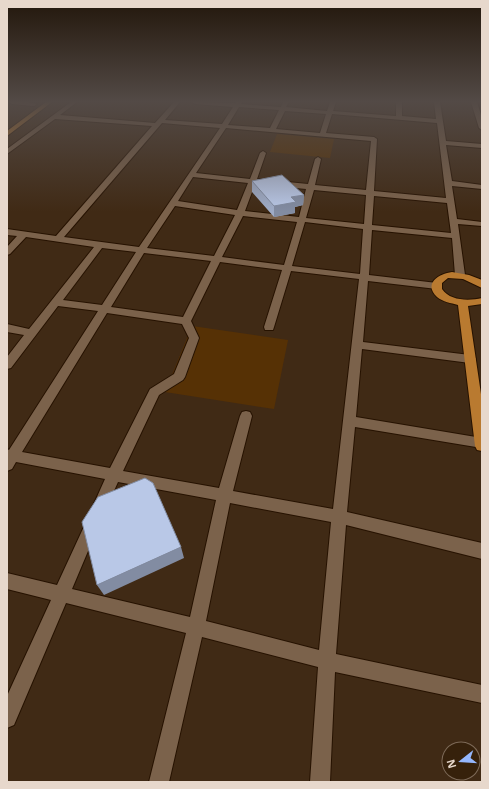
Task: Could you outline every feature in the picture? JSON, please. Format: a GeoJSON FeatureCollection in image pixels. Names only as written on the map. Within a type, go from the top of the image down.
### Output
{"type":"FeatureCollection","features":[{"type":"Feature","properties":{"kind":"main road"},"geometry":{"type":"LineString","coordinates":[[482,285],[474,279],[460,275],[443,277],[437,283],[441,294],[451,300],[463,304],[471,304],[482,301]]}},
{"type":"Feature","properties":{"kind":"main road"},"geometry":{"type":"LineString","coordinates":[[463,304],[470,359],[478,385],[482,446]]}},
{"type":"Feature","properties":{"kind":"street"},"geometry":{"type":"LineString","coordinates":[[7,152],[25,139]]}},
{"type":"Feature","properties":{"kind":"street"},"geometry":{"type":"LineString","coordinates":[[57,240],[144,139]]}},
{"type":"Feature","properties":{"kind":"street"},"geometry":{"type":"LineString","coordinates":[[216,139],[142,249],[9,459],[114,475],[339,517],[482,551]]}},
{"type":"Feature","properties":{"kind":"street"},"geometry":{"type":"LineString","coordinates":[[320,782],[327,661],[339,517],[364,277],[374,139],[372,139]]}},
{"type":"Feature","properties":{"kind":"street"},"geometry":{"type":"LineString","coordinates":[[442,139],[456,236],[460,275]]}},
{"type":"Feature","properties":{"kind":"street"},"geometry":{"type":"LineString","coordinates":[[442,142],[482,146]]}},
{"type":"Feature","properties":{"kind":"street"},"geometry":{"type":"LineString","coordinates":[[186,321],[240,213],[264,153]]}},
{"type":"Feature","properties":{"kind":"street"},"geometry":{"type":"LineString","coordinates":[[268,327],[302,219],[318,159]]}},
{"type":"Feature","properties":{"kind":"street"},"geometry":{"type":"LineString","coordinates":[[192,175],[450,201]]}},
{"type":"Feature","properties":{"kind":"street"},"geometry":{"type":"LineString","coordinates":[[448,183],[482,186]]}},
{"type":"Feature","properties":{"kind":"street"},"geometry":{"type":"LineString","coordinates":[[172,204],[240,213],[456,236]]}},
{"type":"Feature","properties":{"kind":"street"},"geometry":{"type":"LineString","coordinates":[[453,221],[482,224]]}},
{"type":"Feature","properties":{"kind":"street"},"geometry":{"type":"LineString","coordinates":[[7,232],[57,240],[142,249],[437,286]]}},
{"type":"Feature","properties":{"kind":"street"},"geometry":{"type":"LineString","coordinates":[[7,252],[23,235]]}},
{"type":"Feature","properties":{"kind":"street"},"geometry":{"type":"LineString","coordinates":[[7,365],[100,245]]}},
{"type":"Feature","properties":{"kind":"street"},"geometry":{"type":"LineString","coordinates":[[56,302],[186,321]]}},
{"type":"Feature","properties":{"kind":"street"},"geometry":{"type":"LineString","coordinates":[[7,718],[114,475],[154,392],[179,377],[194,338],[186,321]]}},
{"type":"Feature","properties":{"kind":"street"},"geometry":{"type":"LineString","coordinates":[[7,328],[32,333]]}},
{"type":"Feature","properties":{"kind":"street"},"geometry":{"type":"LineString","coordinates":[[357,345],[470,359]]}},
{"type":"Feature","properties":{"kind":"street"},"geometry":{"type":"LineString","coordinates":[[159,782],[196,627],[224,496],[246,416]]}},
{"type":"Feature","properties":{"kind":"street"},"geometry":{"type":"LineString","coordinates":[[349,420],[482,443]]}},
{"type":"Feature","properties":{"kind":"street"},"geometry":{"type":"LineString","coordinates":[[7,581],[196,627],[327,661],[482,694]]}},
{"type":"Feature","properties":{"kind":"shaded area"},"geometry":{"type":"Polygon","coordinates":[[[275,139],[334,139],[330,158],[270,152],[275,139]]]}},
{"type":"Feature","properties":{"kind":"shaded area"},"geometry":{"type":"Polygon","coordinates":[[[192,326],[288,340],[274,409],[165,392],[192,326]]]}},
{"type":"Feature","properties":{"kind":"building"},"geometry":{"type":"Polygon","coordinates":[[[282,175],[304,195],[291,197],[296,202],[274,206],[252,181],[282,175]]]}},
{"type":"Feature","properties":{"kind":"building"},"geometry":{"type":"Polygon","coordinates":[[[145,478],[153,483],[181,547],[97,585],[82,522],[98,497],[145,478]]]}}]}
